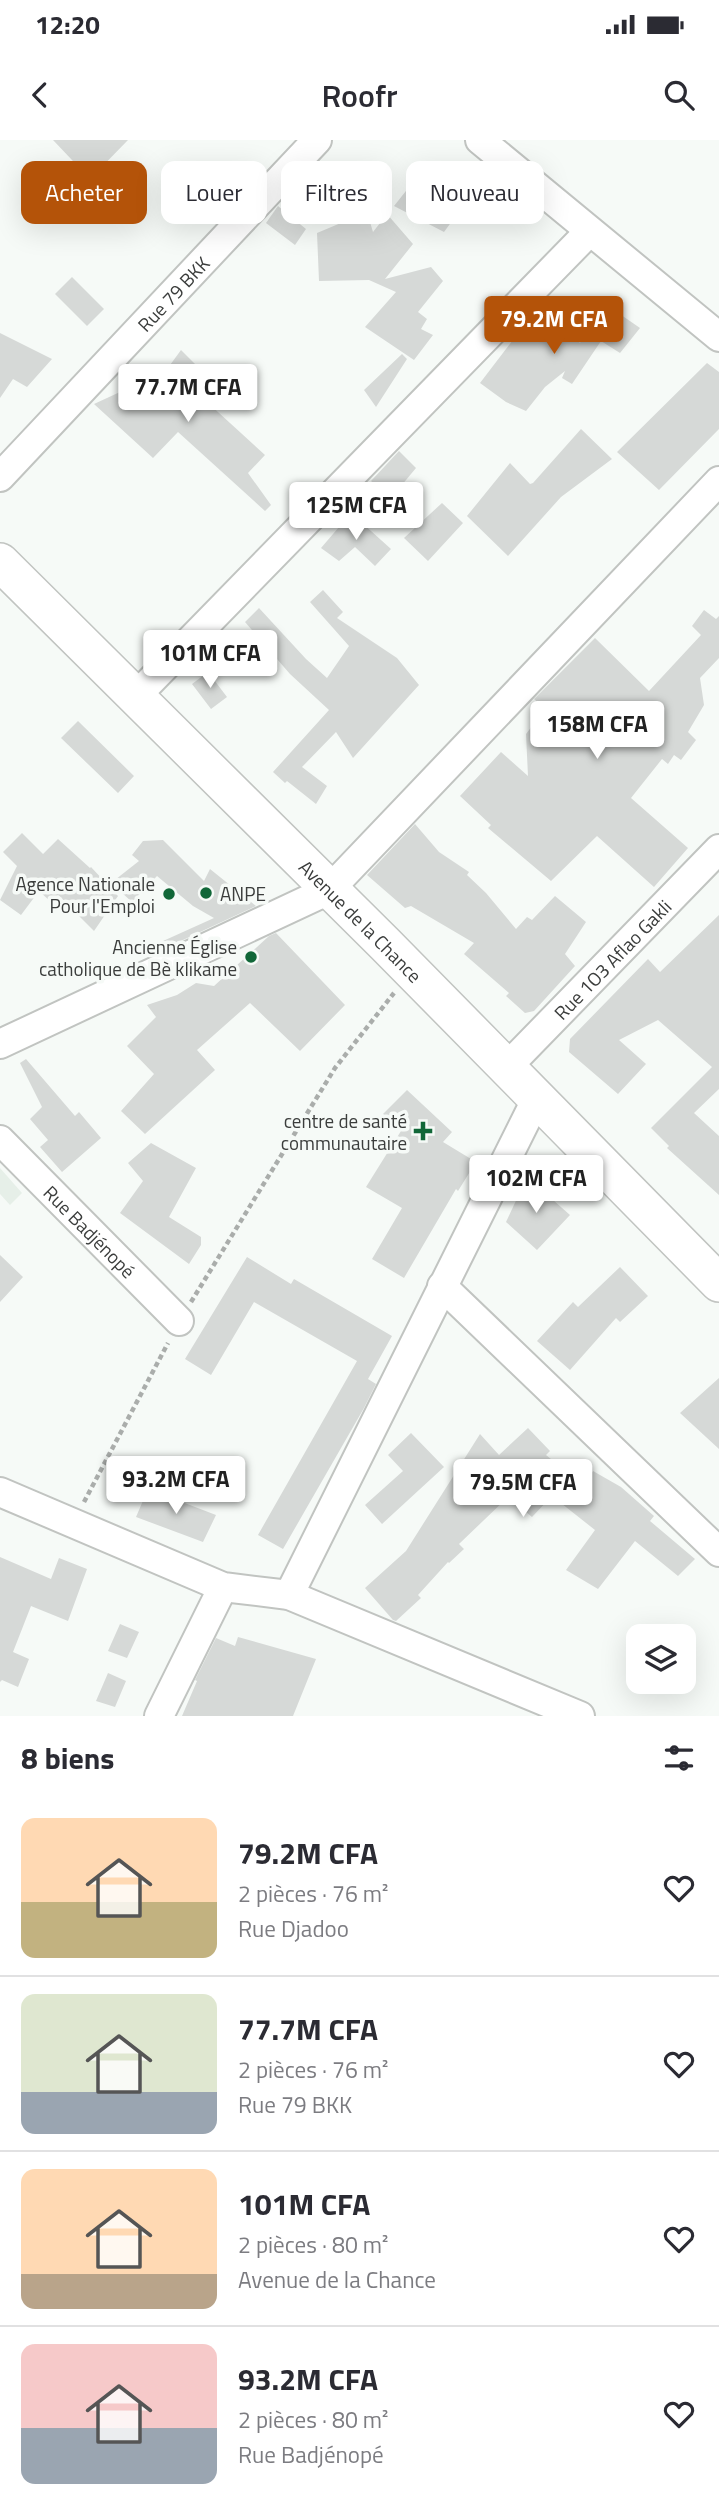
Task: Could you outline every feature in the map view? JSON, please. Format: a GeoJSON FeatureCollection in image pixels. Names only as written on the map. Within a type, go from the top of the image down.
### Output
{"type":"FeatureCollection","features":[{"type":"Feature","properties":{"kind":"main road","name":"Avenue de la Chance"},"geometry":{"type":"LineString","coordinates":[[0,562],[506,1068],[714,1268]]}},
{"type":"Feature","properties":{"kind":"street","name":"Rue 79 BKK"},"geometry":{"type":"LineString","coordinates":[[0,477],[317,140]]}},
{"type":"Feature","properties":{"kind":"street"},"geometry":{"type":"LineString","coordinates":[[480,140],[719,337]]}},
{"type":"Feature","properties":{"kind":"street"},"geometry":{"type":"LineString","coordinates":[[136,696],[589,232]]}},
{"type":"Feature","properties":{"kind":"street"},"geometry":{"type":"LineString","coordinates":[[0,1044],[329,890],[719,481]]}},
{"type":"Feature","properties":{"kind":"street","name":"Rue 1O3 Aflao Gakli"},"geometry":{"type":"LineString","coordinates":[[506,1068],[719,849]]}},
{"type":"Feature","properties":{"kind":"street"},"geometry":{"type":"LineString","coordinates":[[289,1595],[537,1098]]}},
{"type":"Feature","properties":{"kind":"street","name":"Rue Badjénopé"},"geometry":{"type":"LineString","coordinates":[[0,1140],[179,1321]]}},
{"type":"Feature","properties":{"kind":"street"},"geometry":{"type":"LineString","coordinates":[[442,1286],[719,1552]]}},
{"type":"Feature","properties":{"kind":"street"},"geometry":{"type":"LineString","coordinates":[[0,1492],[74,1521],[223,1587],[289,1595],[580,1716]]}},
{"type":"Feature","properties":{"kind":"street"},"geometry":{"type":"LineString","coordinates":[[159,1716],[223,1587]]}},
{"type":"Feature","properties":{"kind":"path"},"geometry":{"type":"LineString","coordinates":[[74,1521],[179,1321],[335,1068],[411,971]]}},
{"type":"Feature","properties":{"kind":"shaded area"},"geometry":{"type":"Polygon","coordinates":[[[0,1168],[22,1193],[10,1205],[0,1194],[0,1168]]]}},
{"type":"Feature","properties":{"kind":"building"},"geometry":{"type":"Polygon","coordinates":[[[53,140],[128,140],[108,161],[73,161],[53,140]]]}},
{"type":"Feature","properties":{"kind":"building"},"geometry":{"type":"Polygon","coordinates":[[[406,191],[406,212],[394,206],[406,191]]]}},
{"type":"Feature","properties":{"kind":"building"},"geometry":{"type":"Polygon","coordinates":[[[278,206],[281,208],[281,224],[300,224],[306,229],[295,245],[267,222],[278,206]]]}},
{"type":"Feature","properties":{"kind":"building"},"geometry":{"type":"Polygon","coordinates":[[[392,220],[413,244],[385,279],[431,267],[443,281],[418,312],[427,319],[421,329],[433,335],[414,360],[365,327],[396,292],[369,280],[319,281],[317,233],[338,224],[371,224],[373,232],[379,224],[392,224],[392,220]]]}},
{"type":"Feature","properties":{"kind":"building"},"geometry":{"type":"Polygon","coordinates":[[[429,224],[450,224],[444,232],[429,224]]]}},
{"type":"Feature","properties":{"kind":"building"},"geometry":{"type":"Polygon","coordinates":[[[72,277],[104,309],[87,326],[55,294],[72,277]]]}},
{"type":"Feature","properties":{"kind":"building"},"geometry":{"type":"Polygon","coordinates":[[[601,301],[640,328],[620,353],[601,341],[572,384],[562,378],[565,371],[545,387],[526,411],[506,402],[480,383],[516,336],[526,341],[556,315],[580,343],[601,301]]]}},
{"type":"Feature","properties":{"kind":"building"},"geometry":{"type":"Polygon","coordinates":[[[0,333],[52,359],[27,387],[13,379],[0,398],[0,333]]]}},
{"type":"Feature","properties":{"kind":"building"},"geometry":{"type":"Polygon","coordinates":[[[181,350],[220,389],[207,402],[265,455],[248,473],[271,505],[265,511],[178,432],[153,458],[94,404],[120,392],[138,409],[181,350]]]}},
{"type":"Feature","properties":{"kind":"building"},"geometry":{"type":"Polygon","coordinates":[[[402,354],[407,359],[376,407],[364,390],[402,354]]]}},
{"type":"Feature","properties":{"kind":"building"},"geometry":{"type":"Polygon","coordinates":[[[707,363],[719,372],[719,429],[659,490],[617,452],[707,363]]]}},
{"type":"Feature","properties":{"kind":"building"},"geometry":{"type":"Polygon","coordinates":[[[581,429],[612,459],[561,497],[508,556],[467,516],[510,463],[530,484],[533,483],[581,429]]]}},
{"type":"Feature","properties":{"kind":"building"},"geometry":{"type":"Polygon","coordinates":[[[399,451],[416,468],[391,498],[371,481],[399,451]]]}},
{"type":"Feature","properties":{"kind":"building"},"geometry":{"type":"Polygon","coordinates":[[[442,503],[463,523],[428,561],[404,538],[442,503]]]}},
{"type":"Feature","properties":{"kind":"building"},"geometry":{"type":"Polygon","coordinates":[[[351,513],[391,549],[375,566],[355,547],[339,561],[321,548],[351,513]]]}},
{"type":"Feature","properties":{"kind":"building"},"geometry":{"type":"Polygon","coordinates":[[[323,590],[343,612],[337,618],[397,658],[419,685],[353,758],[336,732],[302,767],[327,786],[316,804],[273,772],[329,710],[290,674],[245,622],[259,608],[327,678],[349,646],[310,602],[323,590]]]}},
{"type":"Feature","properties":{"kind":"building"},"geometry":{"type":"Polygon","coordinates":[[[704,610],[716,619],[719,616],[719,658],[700,678],[704,705],[688,732],[696,740],[681,760],[674,755],[668,764],[662,759],[631,798],[688,848],[654,887],[597,836],[551,881],[488,828],[491,825],[460,796],[501,752],[528,776],[526,734],[545,709],[534,699],[595,638],[649,691],[701,635],[692,626],[704,610]]]}},
{"type":"Feature","properties":{"kind":"building"},"geometry":{"type":"Polygon","coordinates":[[[208,672],[227,697],[211,709],[192,684],[208,672]]]}},
{"type":"Feature","properties":{"kind":"building"},"geometry":{"type":"Polygon","coordinates":[[[78,721],[134,776],[118,793],[61,738],[78,721]]]}},
{"type":"Feature","properties":{"kind":"building"},"geometry":{"type":"Polygon","coordinates":[[[415,824],[439,852],[469,872],[467,875],[516,929],[527,917],[532,920],[555,896],[586,922],[565,954],[575,966],[534,1011],[525,1013],[506,996],[509,993],[464,954],[474,943],[411,906],[405,908],[367,875],[415,824]]]}},
{"type":"Feature","properties":{"kind":"building"},"geometry":{"type":"Polygon","coordinates":[[[22,833],[43,854],[58,839],[91,867],[118,896],[94,931],[58,895],[51,902],[39,891],[21,915],[0,900],[17,866],[3,852],[22,833]]]}},
{"type":"Feature","properties":{"kind":"building"},"geometry":{"type":"Polygon","coordinates":[[[163,840],[204,881],[210,869],[256,906],[155,953],[152,946],[214,918],[193,906],[157,876],[132,902],[111,883],[139,861],[132,855],[143,841],[163,840]]]}},
{"type":"Feature","properties":{"kind":"building"},"geometry":{"type":"Polygon","coordinates":[[[719,915],[719,1089],[694,1113],[719,1136],[719,1195],[667,1148],[669,1146],[651,1128],[712,1067],[658,1020],[619,1040],[646,1064],[618,1094],[569,1052],[570,1039],[648,959],[660,972],[719,915]]]}},
{"type":"Feature","properties":{"kind":"building"},"geometry":{"type":"Polygon","coordinates":[[[276,933],[345,1005],[300,1051],[250,1003],[197,1050],[215,1070],[145,1134],[121,1111],[154,1074],[127,1046],[156,1017],[147,1005],[177,995],[196,983],[214,986],[269,936],[276,933]]]}},
{"type":"Feature","properties":{"kind":"building"},"geometry":{"type":"Polygon","coordinates":[[[26,1059],[75,1116],[79,1112],[101,1138],[62,1172],[40,1147],[48,1140],[30,1119],[42,1107],[20,1063],[26,1059]]]}},
{"type":"Feature","properties":{"kind":"building"},"geometry":{"type":"Polygon","coordinates":[[[407,1090],[452,1132],[443,1142],[476,1162],[458,1191],[456,1189],[404,1278],[372,1259],[402,1208],[366,1187],[401,1131],[383,1114],[407,1090]]]}},
{"type":"Feature","properties":{"kind":"building"},"geometry":{"type":"Polygon","coordinates":[[[151,1143],[196,1168],[169,1217],[201,1237],[201,1245],[189,1264],[120,1213],[143,1181],[128,1163],[151,1143]]]}},
{"type":"Feature","properties":{"kind":"building"},"geometry":{"type":"Polygon","coordinates":[[[527,1177],[570,1215],[537,1250],[506,1222],[527,1177]]]}},
{"type":"Feature","properties":{"kind":"building"},"geometry":{"type":"Polygon","coordinates":[[[0,1255],[23,1277],[0,1302],[0,1255]]]}},
{"type":"Feature","properties":{"kind":"building"},"geometry":{"type":"Polygon","coordinates":[[[247,1257],[291,1284],[294,1279],[392,1336],[368,1379],[376,1384],[364,1408],[283,1549],[258,1535],[357,1361],[254,1302],[211,1375],[185,1359],[247,1257]]]}},
{"type":"Feature","properties":{"kind":"building"},"geometry":{"type":"Polygon","coordinates":[[[620,1267],[648,1296],[620,1322],[616,1318],[570,1370],[537,1341],[573,1302],[578,1307],[620,1267]]]}},
{"type":"Feature","properties":{"kind":"building"},"geometry":{"type":"Polygon","coordinates":[[[719,1378],[719,1449],[680,1413],[719,1378]]]}},
{"type":"Feature","properties":{"kind":"building"},"geometry":{"type":"Polygon","coordinates":[[[528,1428],[550,1451],[546,1455],[583,1485],[593,1471],[621,1487],[654,1516],[650,1521],[695,1559],[678,1576],[635,1541],[598,1589],[566,1570],[595,1530],[552,1496],[532,1517],[508,1497],[459,1544],[464,1549],[448,1562],[418,1595],[421,1598],[396,1621],[393,1620],[365,1588],[406,1551],[480,1434],[499,1455],[528,1428]]]}},
{"type":"Feature","properties":{"kind":"building"},"geometry":{"type":"Polygon","coordinates":[[[411,1433],[444,1467],[382,1524],[365,1505],[403,1471],[388,1455],[411,1433]]]}},
{"type":"Feature","properties":{"kind":"building"},"geometry":{"type":"Polygon","coordinates":[[[148,1489],[216,1515],[203,1542],[136,1517],[148,1489]]]}},
{"type":"Feature","properties":{"kind":"building"},"geometry":{"type":"Polygon","coordinates":[[[0,1557],[51,1579],[59,1558],[87,1569],[68,1621],[31,1606],[13,1652],[29,1659],[18,1687],[2,1680],[0,1682],[0,1557]]]}},
{"type":"Feature","properties":{"kind":"building"},"geometry":{"type":"Polygon","coordinates":[[[120,1624],[139,1632],[127,1658],[108,1651],[120,1624]]]}},
{"type":"Feature","properties":{"kind":"building"},"geometry":{"type":"Polygon","coordinates":[[[238,1637],[316,1659],[293,1716],[182,1716],[197,1681],[195,1680],[216,1638],[235,1646],[238,1637]]]}},
{"type":"Feature","properties":{"kind":"building"},"geometry":{"type":"Polygon","coordinates":[[[108,1673],[126,1681],[115,1707],[96,1701],[108,1673]]]}},
{"type":"Feature","properties":{"kind":"place","name":"ANPE"},"geometry":{"type":"Point","coordinates":[206,893]}},
{"type":"Feature","properties":{"kind":"place","name":"Agence Nationale Pour l'Emploi"},"geometry":{"type":"Point","coordinates":[169,894]}},
{"type":"Feature","properties":{"kind":"place","name":"Ancienne Église catholique de Bè klikame"},"geometry":{"type":"Point","coordinates":[251,957]}},
{"type":"Feature","properties":{"kind":"place","name":"centre de santé communautaire"},"geometry":{"type":"Point","coordinates":[423,1131]}}]}
